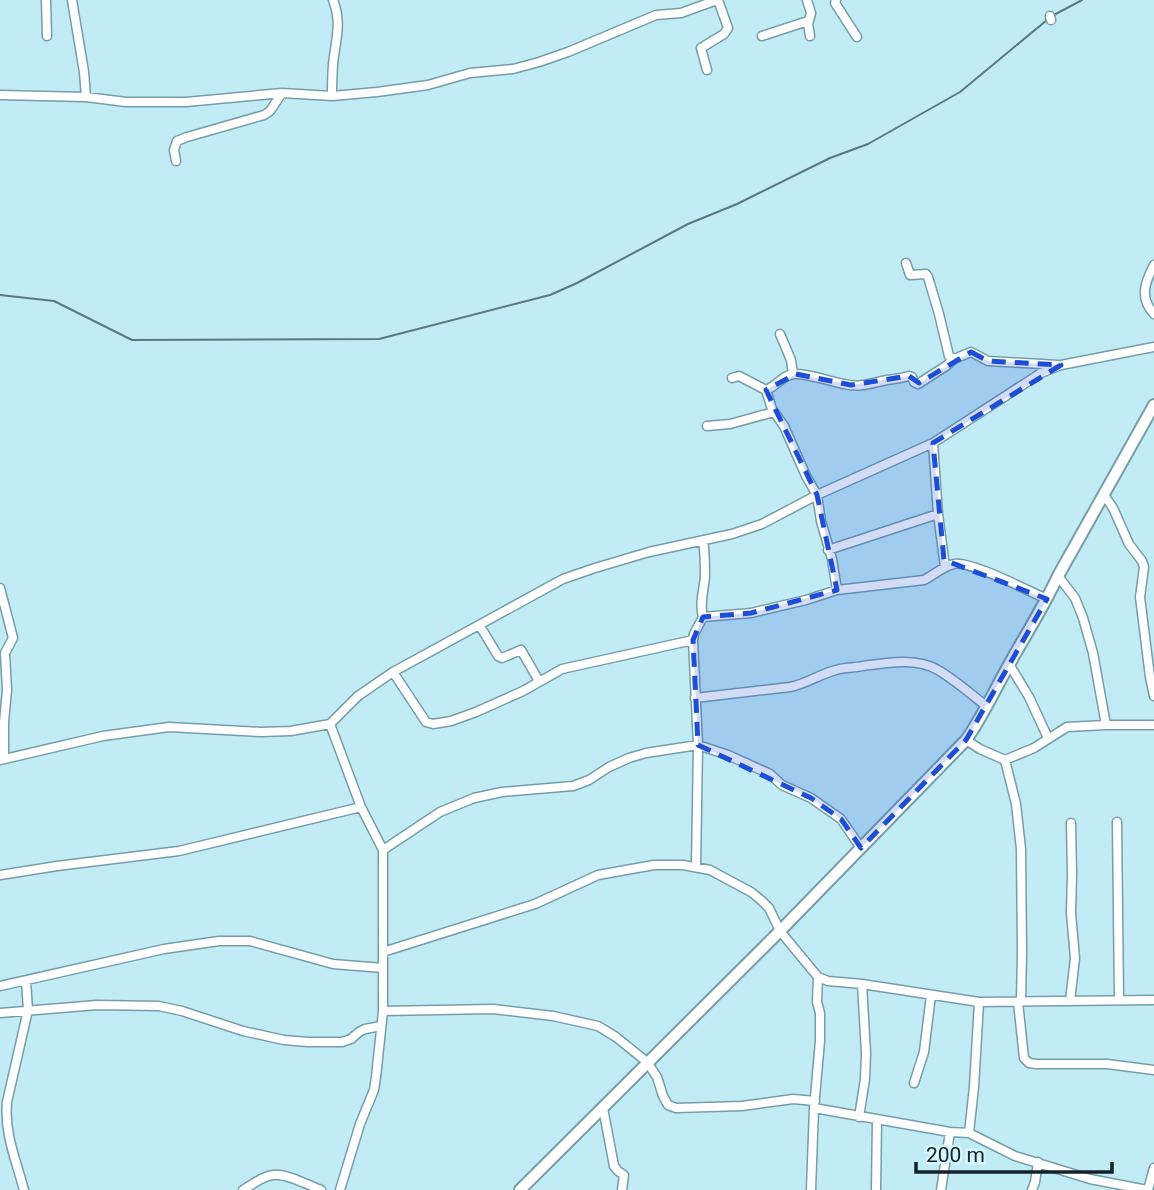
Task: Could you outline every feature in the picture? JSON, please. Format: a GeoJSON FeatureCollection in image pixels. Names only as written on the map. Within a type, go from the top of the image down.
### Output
{"type":"FeatureCollection","features":[{"type":"Feature","properties":{"kind":"street"},"geometry":{"type":"LineString","coordinates":[[46,0],[47,36]]}},
{"type":"Feature","properties":{"kind":"street"},"geometry":{"type":"LineString","coordinates":[[72,0],[86,97]]}},
{"type":"Feature","properties":{"kind":"street"},"geometry":{"type":"LineString","coordinates":[[332,96],[332,73],[338,34],[338,18],[333,0]]}},
{"type":"Feature","properties":{"kind":"street"},"geometry":{"type":"LineString","coordinates":[[0,95],[86,97],[126,102],[186,102],[282,93],[332,96],[377,92],[428,85],[470,73],[513,69],[568,52],[656,15],[681,13],[718,0],[728,27],[724,34],[701,48],[707,70]]}},
{"type":"Feature","properties":{"kind":"street"},"geometry":{"type":"LineString","coordinates":[[807,0],[811,13],[808,21],[810,36]]}},
{"type":"Feature","properties":{"kind":"street"},"geometry":{"type":"LineString","coordinates":[[836,0],[835,3],[857,37]]}},
{"type":"Feature","properties":{"kind":"street"},"geometry":{"type":"LineString","coordinates":[[762,36],[808,21]]}},
{"type":"Feature","properties":{"kind":"street"},"geometry":{"type":"LineString","coordinates":[[176,161],[174,150],[177,141],[264,116],[282,93]]}},
{"type":"Feature","properties":{"kind":"street"},"geometry":{"type":"LineString","coordinates":[[906,263],[910,275],[923,273],[928,277],[949,356],[954,359]]}},
{"type":"Feature","properties":{"kind":"street"},"geometry":{"type":"LineString","coordinates":[[1154,265],[1144,293],[1148,307],[1154,314]]}},
{"type":"Feature","properties":{"kind":"street"},"geometry":{"type":"LineString","coordinates":[[780,334],[791,360],[793,374]]}},
{"type":"Feature","properties":{"kind":"street"},"geometry":{"type":"LineString","coordinates":[[0,588],[13,638],[5,653],[7,690],[2,760],[103,736],[169,727],[261,732],[291,731],[330,724],[358,696],[393,672],[563,579],[639,555],[732,534],[762,524],[817,495],[933,443],[1041,373],[1061,365],[1154,347]]}},
{"type":"Feature","properties":{"kind":"street"},"geometry":{"type":"LineString","coordinates":[[732,378],[739,376],[766,390],[793,374],[862,386],[909,376],[918,384],[954,359],[971,352],[988,361],[1061,365]]}},
{"type":"Feature","properties":{"kind":"street"},"geometry":{"type":"LineString","coordinates":[[766,390],[769,402],[784,426],[817,495],[837,590]]}},
{"type":"Feature","properties":{"kind":"street"},"geometry":{"type":"LineString","coordinates":[[520,1190],[780,931],[965,740],[978,723],[1154,405]]}},
{"type":"Feature","properties":{"kind":"street"},"geometry":{"type":"LineString","coordinates":[[707,426],[738,422],[774,412]]}},
{"type":"Feature","properties":{"kind":"street"},"geometry":{"type":"LineString","coordinates":[[933,443],[945,567]]}},
{"type":"Feature","properties":{"kind":"street"},"geometry":{"type":"LineString","coordinates":[[1104,495],[1144,567],[1140,597],[1154,696]]}},
{"type":"Feature","properties":{"kind":"street"},"geometry":{"type":"LineString","coordinates":[[828,550],[938,514]]}},
{"type":"Feature","properties":{"kind":"street"},"geometry":{"type":"LineString","coordinates":[[696,867],[698,745],[693,640],[702,617],[700,608],[705,578],[703,540]]}},
{"type":"Feature","properties":{"kind":"street"},"geometry":{"type":"LineString","coordinates":[[702,617],[751,612],[837,590],[924,580],[956,563],[975,568],[1047,599]]}},
{"type":"Feature","properties":{"kind":"street"},"geometry":{"type":"LineString","coordinates":[[1058,576],[1075,597],[1083,618],[1093,653],[1106,725]]}},
{"type":"Feature","properties":{"kind":"street"},"geometry":{"type":"LineString","coordinates":[[480,625],[498,656],[502,658],[521,650],[539,681]]}},
{"type":"Feature","properties":{"kind":"street"},"geometry":{"type":"LineString","coordinates":[[393,672],[426,722],[433,724],[476,712],[523,691],[562,669],[693,640]]}},
{"type":"Feature","properties":{"kind":"street"},"geometry":{"type":"LineString","coordinates":[[695,698],[790,687],[834,670],[877,663],[914,663],[938,670],[986,706]]}},
{"type":"Feature","properties":{"kind":"street"},"geometry":{"type":"LineString","coordinates":[[1009,664],[1048,738]]}},
{"type":"Feature","properties":{"kind":"street"},"geometry":{"type":"LineString","coordinates":[[330,724],[360,807],[383,850],[383,1011],[374,1090],[360,1124],[340,1190]]}},
{"type":"Feature","properties":{"kind":"street"},"geometry":{"type":"LineString","coordinates":[[965,740],[1005,760],[1034,748],[1067,727],[1154,725]]}},
{"type":"Feature","properties":{"kind":"street"},"geometry":{"type":"LineString","coordinates":[[383,850],[440,812],[474,797],[573,786],[629,758],[698,745],[770,774],[782,785],[811,798],[841,819],[861,848]]}},
{"type":"Feature","properties":{"kind":"street"},"geometry":{"type":"LineString","coordinates":[[1005,760],[1016,804],[1021,849],[1022,953],[1019,1001],[1024,1058],[1036,1065],[1107,1064],[1154,1070]]}},
{"type":"Feature","properties":{"kind":"street"},"geometry":{"type":"LineString","coordinates":[[0,875],[179,851],[360,807]]}},
{"type":"Feature","properties":{"kind":"street"},"geometry":{"type":"LineString","coordinates":[[1117,822],[1119,1000]]}},
{"type":"Feature","properties":{"kind":"street"},"geometry":{"type":"LineString","coordinates":[[1070,1001],[1075,958],[1071,913],[1071,823]]}},
{"type":"Feature","properties":{"kind":"street"},"geometry":{"type":"LineString","coordinates":[[383,952],[535,904],[598,875],[654,865],[696,867],[710,870],[751,892],[769,908],[780,931],[818,977],[828,981],[979,1002],[1154,1000]]}},
{"type":"Feature","properties":{"kind":"street"},"geometry":{"type":"LineString","coordinates":[[0,985],[164,949],[219,941],[250,941],[333,964],[383,968]]}},
{"type":"Feature","properties":{"kind":"street"},"geometry":{"type":"LineString","coordinates":[[811,1190],[814,1105],[820,1041],[818,977]]}},
{"type":"Feature","properties":{"kind":"street"},"geometry":{"type":"LineString","coordinates":[[24,1190],[3,1128],[27,1010],[26,981]]}},
{"type":"Feature","properties":{"kind":"street"},"geometry":{"type":"LineString","coordinates":[[859,1117],[865,1079],[862,984]]}},
{"type":"Feature","properties":{"kind":"street"},"geometry":{"type":"LineString","coordinates":[[914,1083],[923,1052],[931,995]]}},
{"type":"Feature","properties":{"kind":"street"},"geometry":{"type":"LineString","coordinates":[[969,1133],[979,1002]]}},
{"type":"Feature","properties":{"kind":"street"},"geometry":{"type":"LineString","coordinates":[[0,1013],[97,1005],[159,1006],[243,1031],[296,1041],[342,1042],[365,1029],[381,1026]]}},
{"type":"Feature","properties":{"kind":"street"},"geometry":{"type":"LineString","coordinates":[[383,1011],[493,1009],[553,1016],[598,1026],[647,1062],[657,1077],[668,1105],[676,1108],[742,1106],[793,1099],[859,1117],[969,1133],[1002,1151],[1090,1179],[1148,1190],[1154,1168]]}},
{"type":"Feature","properties":{"kind":"street"},"geometry":{"type":"LineString","coordinates":[[603,1108],[614,1166],[624,1175],[622,1190]]}},
{"type":"Feature","properties":{"kind":"street"},"geometry":{"type":"LineString","coordinates":[[876,1190],[877,1120]]}},
{"type":"Feature","properties":{"kind":"street"},"geometry":{"type":"LineString","coordinates":[[941,1190],[950,1132]]}},
{"type":"Feature","properties":{"kind":"street"},"geometry":{"type":"LineString","coordinates":[[1032,1190],[1038,1162]]}},
{"type":"Feature","properties":{"kind":"street"},"geometry":{"type":"LineString","coordinates":[[243,1190],[275,1174],[321,1190]]}},
{"type":"Feature","properties":{"kind":"street"},"geometry":{"type":"LineString","coordinates":[[1086,1190],[1090,1179]]}},
{"type":"Feature","properties":{"kind":"highlighted area"},"geometry":{"type":"Polygon","coordinates":[[[971,352],[988,361],[1061,365],[933,443],[944,560],[1047,599],[966,740],[861,848],[841,819],[811,798],[698,745],[693,640],[703,617],[751,613],[837,590],[817,495],[766,390],[796,374],[851,385],[909,376],[919,383],[971,352]]]}},
{"type":"Feature","properties":{"kind":"waterway"},"geometry":{"type":"LineString","coordinates":[[1052,16],[1082,0]]}},
{"type":"Feature","properties":{"kind":"waterway"},"geometry":{"type":"LineString","coordinates":[[0,295],[54,301],[132,340],[379,339],[550,295],[688,224],[737,204],[830,158],[868,144],[960,92],[1047,20]]}}]}
